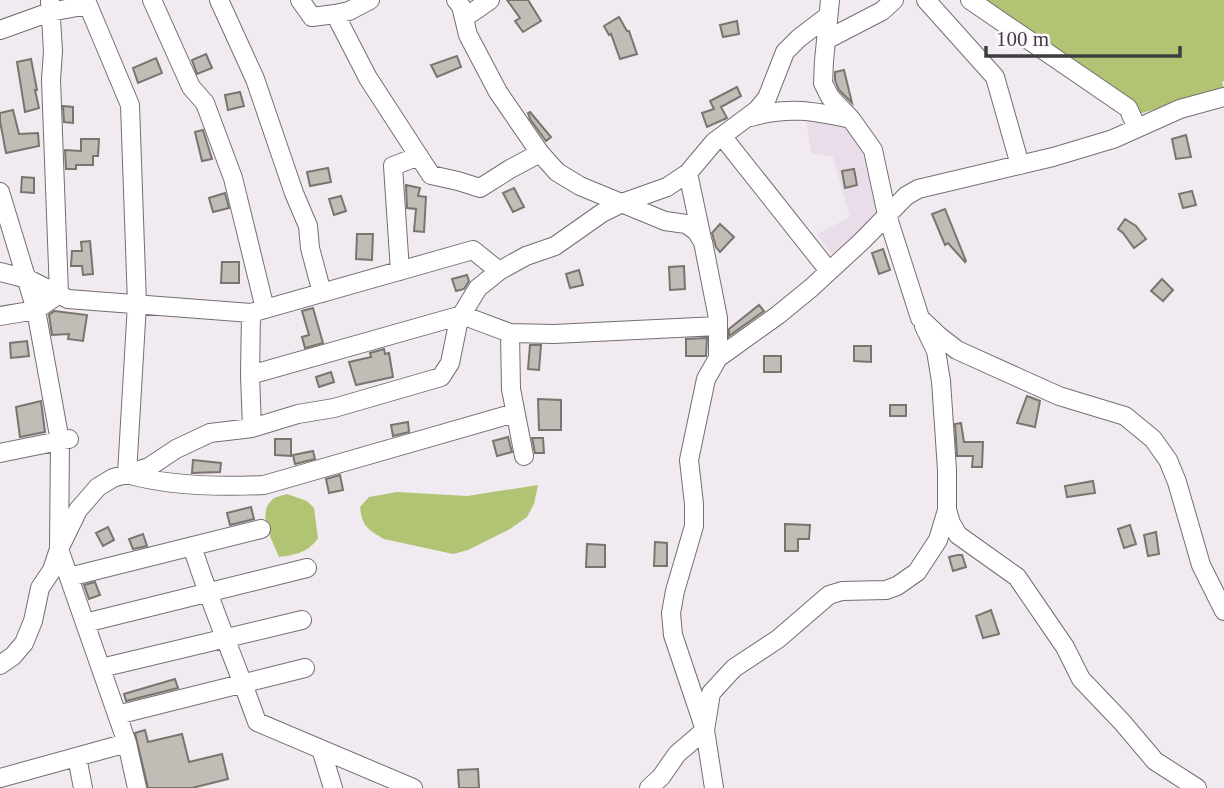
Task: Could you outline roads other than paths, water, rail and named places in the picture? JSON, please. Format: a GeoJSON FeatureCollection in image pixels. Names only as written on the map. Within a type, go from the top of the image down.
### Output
{"type":"FeatureCollection","features":[{"type":"Feature","properties":{"kind":"street"},"geometry":{"type":"LineString","coordinates":[[152,0],[191,88],[205,103],[233,178],[258,311],[250,375],[252,428]]}},
{"type":"Feature","properties":{"kind":"street"},"geometry":{"type":"LineString","coordinates":[[219,0],[256,79],[294,193],[308,226],[310,248],[322,293]]}},
{"type":"Feature","properties":{"kind":"street"},"geometry":{"type":"LineString","coordinates":[[300,0],[312,17],[349,11],[370,0]]}},
{"type":"Feature","properties":{"kind":"street"},"geometry":{"type":"LineString","coordinates":[[456,0],[461,6],[468,35],[498,92],[540,153],[557,172],[580,186],[665,221],[686,224],[696,231],[703,243]]}},
{"type":"Feature","properties":{"kind":"street"},"geometry":{"type":"LineString","coordinates":[[464,18],[490,0]]}},
{"type":"Feature","properties":{"kind":"street"},"geometry":{"type":"LineString","coordinates":[[826,40],[882,11],[894,0]]}},
{"type":"Feature","properties":{"kind":"street"},"geometry":{"type":"LineString","coordinates":[[926,0],[995,77],[1020,165]]}},
{"type":"Feature","properties":{"kind":"street"},"geometry":{"type":"LineString","coordinates":[[970,0],[1128,108],[1137,128]]}},
{"type":"Feature","properties":{"kind":"street"},"geometry":{"type":"LineString","coordinates":[[0,30],[50,6],[89,5],[130,106],[138,304],[127,474]]}},
{"type":"Feature","properties":{"kind":"street"},"geometry":{"type":"LineString","coordinates":[[50,6],[59,294]]}},
{"type":"Feature","properties":{"kind":"street"},"geometry":{"type":"LineString","coordinates":[[649,788],[661,778],[677,754],[705,730],[711,693],[734,668],[778,639],[829,595],[842,591],[886,590],[898,586],[917,572],[938,540],[947,510],[941,381],[936,351],[920,318],[887,215],[873,150],[851,119],[830,97],[823,83],[829,8]]}},
{"type":"Feature","properties":{"kind":"street"},"geometry":{"type":"LineString","coordinates":[[0,665],[13,656],[24,643],[33,621],[40,588],[52,570],[78,510],[98,487],[113,478],[149,467],[176,449],[210,433],[252,428],[441,377],[450,363],[459,319],[478,288],[499,271],[526,256],[555,246],[602,213],[667,187],[688,173],[714,142],[757,110],[767,98],[785,52],[829,8]]}},
{"type":"Feature","properties":{"kind":"street"},"geometry":{"type":"LineString","coordinates":[[335,14],[368,78],[431,175],[480,188],[540,153]]}},
{"type":"Feature","properties":{"kind":"street"},"geometry":{"type":"LineString","coordinates":[[714,788],[705,730],[673,635],[671,612],[694,526],[689,460],[706,379],[718,358],[778,315],[862,241],[906,196],[918,189],[1053,157],[1113,139],[1180,109],[1224,97]]}},
{"type":"Feature","properties":{"kind":"street"},"geometry":{"type":"LineString","coordinates":[[748,117],[771,110],[814,111],[851,119]]}},
{"type":"Feature","properties":{"kind":"street"},"geometry":{"type":"LineString","coordinates":[[722,136],[829,271]]}},
{"type":"Feature","properties":{"kind":"street"},"geometry":{"type":"LineString","coordinates":[[400,271],[393,166],[419,156]]}},
{"type":"Feature","properties":{"kind":"street"},"geometry":{"type":"LineString","coordinates":[[688,173],[718,318],[718,358]]}},
{"type":"Feature","properties":{"kind":"street"},"geometry":{"type":"LineString","coordinates":[[0,192],[28,279],[64,440],[59,549],[127,743],[137,788]]}},
{"type":"Feature","properties":{"kind":"street"},"geometry":{"type":"LineString","coordinates":[[0,272],[28,279],[68,299],[258,311],[473,250],[499,271]]}},
{"type":"Feature","properties":{"kind":"street"},"geometry":{"type":"LineString","coordinates":[[0,316],[36,310],[59,294]]}},
{"type":"Feature","properties":{"kind":"street"},"geometry":{"type":"LineString","coordinates":[[250,375],[462,315],[510,333],[554,334],[718,326]]}},
{"type":"Feature","properties":{"kind":"street"},"geometry":{"type":"LineString","coordinates":[[920,318],[957,350],[1059,397],[1125,416],[1153,439],[1168,460],[1201,565],[1224,611]]}},
{"type":"Feature","properties":{"kind":"street"},"geometry":{"type":"LineString","coordinates":[[510,333],[511,389],[524,456]]}},
{"type":"Feature","properties":{"kind":"street"},"geometry":{"type":"LineString","coordinates":[[127,474],[149,481],[233,487],[264,485],[515,413]]}},
{"type":"Feature","properties":{"kind":"street"},"geometry":{"type":"LineString","coordinates":[[0,453],[64,440]]}},
{"type":"Feature","properties":{"kind":"street"},"geometry":{"type":"LineString","coordinates":[[947,510],[958,535],[1017,577],[1065,646],[1081,679],[1155,761],[1197,788]]}},
{"type":"Feature","properties":{"kind":"street"},"geometry":{"type":"LineString","coordinates":[[69,577],[261,529]]}},
{"type":"Feature","properties":{"kind":"street"},"geometry":{"type":"LineString","coordinates":[[192,546],[207,593],[257,722],[392,783],[413,788]]}},
{"type":"Feature","properties":{"kind":"street"},"geometry":{"type":"LineString","coordinates":[[85,623],[307,568]]}},
{"type":"Feature","properties":{"kind":"street"},"geometry":{"type":"LineString","coordinates":[[101,668],[302,620]]}},
{"type":"Feature","properties":{"kind":"street"},"geometry":{"type":"LineString","coordinates":[[117,715],[305,668]]}},
{"type":"Feature","properties":{"kind":"street"},"geometry":{"type":"LineString","coordinates":[[0,778],[26,780],[77,757],[127,743]]}},
{"type":"Feature","properties":{"kind":"street"},"geometry":{"type":"LineString","coordinates":[[321,749],[333,788]]}},
{"type":"Feature","properties":{"kind":"street"},"geometry":{"type":"LineString","coordinates":[[77,757],[83,788]]}}]}
